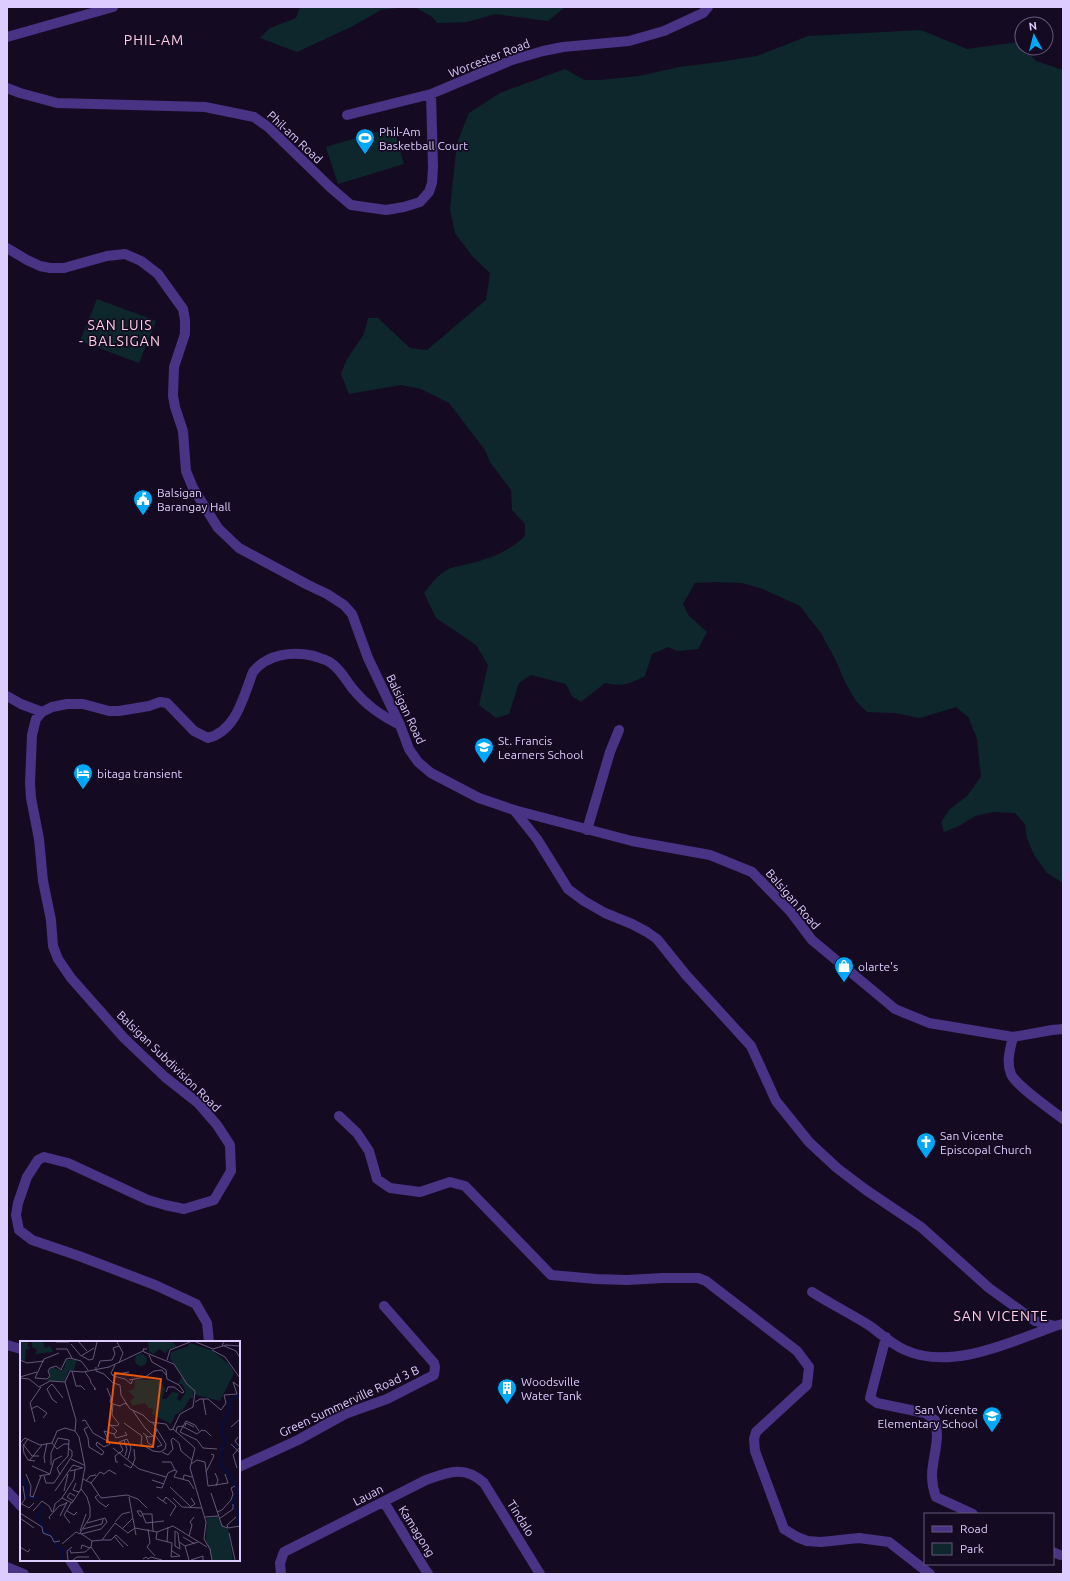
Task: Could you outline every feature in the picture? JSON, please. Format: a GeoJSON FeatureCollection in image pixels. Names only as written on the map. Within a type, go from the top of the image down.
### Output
{"type":"FeatureCollection","features":[{"type":"Feature","properties":{"kind":"street"},"geometry":{"type":"LineString","coordinates":[[7,37],[113,7]]}},
{"type":"Feature","properties":{"kind":"street","name":"Worcester Road"},"geometry":{"type":"LineString","coordinates":[[347,115],[431,94],[512,60],[543,51],[564,47],[629,41],[664,31],[703,13],[708,7]]}},
{"type":"Feature","properties":{"kind":"street","name":"Phil-am Road"},"geometry":{"type":"LineString","coordinates":[[7,88],[57,103],[205,107],[254,117],[268,127],[331,188],[351,205],[386,210],[404,207],[420,202],[429,192],[432,183],[433,167],[431,94]]}},
{"type":"Feature","properties":{"kind":"street","name":"Balsigan Road"},"geometry":{"type":"LineString","coordinates":[[7,248],[27,260],[40,266],[50,268],[64,268],[107,256],[125,254],[141,261],[158,274],[183,309],[185,320],[184,334],[174,367],[173,396],[183,430],[186,471],[194,488],[218,528],[240,548],[327,594],[344,606],[352,614],[368,658],[400,725],[408,749],[418,762],[431,773],[479,798],[514,810],[632,841],[710,855],[752,872],[790,911],[812,940],[895,1009],[928,1023],[1012,1037],[1052,1030],[1063,1030]]}},
{"type":"Feature","properties":{"kind":"street"},"geometry":{"type":"LineString","coordinates":[[7,696],[21,704],[42,712],[52,707],[67,704],[83,704],[109,711],[120,711],[149,706],[160,702],[167,703],[194,731],[208,738],[218,735],[233,721],[253,672],[258,666],[264,661],[274,657],[299,653],[322,658],[330,662],[336,667],[366,703],[382,716],[400,725]]}},
{"type":"Feature","properties":{"kind":"street","name":"Balsigan Subdivision Road"},"geometry":{"type":"LineString","coordinates":[[42,712],[36,719],[32,735],[31,791],[39,839],[43,881],[51,920],[53,946],[58,958],[70,978],[124,1038],[165,1077],[198,1103],[217,1125],[230,1145],[231,1171],[214,1200],[184,1208],[148,1200],[68,1163],[44,1157],[38,1160],[27,1177],[18,1203],[17,1223],[19,1230],[32,1240],[155,1285],[196,1304],[207,1323],[209,1341]]}},
{"type":"Feature","properties":{"kind":"street"},"geometry":{"type":"LineString","coordinates":[[587,830],[610,752],[619,730]]}},
{"type":"Feature","properties":{"kind":"street"},"geometry":{"type":"LineString","coordinates":[[514,810],[537,839],[568,889],[584,901],[605,913],[647,932],[657,940],[686,975],[751,1046],[776,1101],[809,1142],[837,1168],[866,1190],[921,1227],[989,1288],[1036,1321],[1059,1325]]}},
{"type":"Feature","properties":{"kind":"street"},"geometry":{"type":"LineString","coordinates":[[1012,1037],[1008,1055],[1009,1067],[1012,1076],[1020,1085],[1063,1120]]}},
{"type":"Feature","properties":{"kind":"street"},"geometry":{"type":"LineString","coordinates":[[339,1116],[357,1133],[369,1151],[377,1179],[390,1188],[420,1192],[450,1182],[465,1186],[551,1275],[627,1280],[698,1278],[706,1281],[797,1351],[809,1367],[807,1385],[756,1432],[754,1439],[755,1451],[784,1529],[807,1541],[821,1542],[858,1538],[889,1542],[930,1574]]}},
{"type":"Feature","properties":{"kind":"street"},"geometry":{"type":"LineString","coordinates":[[812,1292],[868,1325],[905,1350],[925,1356],[949,1357],[979,1353],[1059,1325]]}},
{"type":"Feature","properties":{"kind":"street","name":"Green Summerville Road 3 B"},"geometry":{"type":"LineString","coordinates":[[240,1467],[298,1440],[345,1414],[387,1399],[434,1375],[434,1363],[384,1306]]}},
{"type":"Feature","properties":{"kind":"street"},"geometry":{"type":"LineString","coordinates":[[886,1337],[870,1398],[877,1404],[925,1413],[935,1420],[937,1436],[932,1486],[936,1497],[971,1513]]}},
{"type":"Feature","properties":{"kind":"street"},"geometry":{"type":"LineString","coordinates":[[7,1345],[20,1349]]}},
{"type":"Feature","properties":{"kind":"street","name":"Lauan"},"geometry":{"type":"LineString","coordinates":[[281,1574],[280,1563],[284,1552],[426,1480],[443,1474],[467,1472],[478,1477]]}},
{"type":"Feature","properties":{"kind":"street","name":"Tindalo"},"geometry":{"type":"LineString","coordinates":[[478,1477],[484,1483],[540,1574]]}},
{"type":"Feature","properties":{"kind":"street"},"geometry":{"type":"LineString","coordinates":[[7,1491],[20,1505]]}},
{"type":"Feature","properties":{"kind":"street","name":"Kamagong"},"geometry":{"type":"LineString","coordinates":[[384,1502],[428,1574]]}},
{"type":"Feature","properties":{"kind":"street"},"geometry":{"type":"LineString","coordinates":[[71,1561],[79,1574]]}},
{"type":"Feature","properties":{"kind":"street"},"geometry":{"type":"LineString","coordinates":[[7,1567],[24,1574]]}},
{"type":"Feature","properties":{"kind":"green space"},"geometry":{"type":"Polygon","coordinates":[[[300,7],[406,7],[381,10],[351,27],[297,52],[260,38],[270,28],[296,18],[300,7]]]}},
{"type":"Feature","properties":{"kind":"green space"},"geometry":{"type":"Polygon","coordinates":[[[415,7],[565,7],[548,21],[495,14],[467,22],[437,23],[432,17],[415,7]]]}},
{"type":"Feature","properties":{"kind":"green space"},"geometry":{"type":"Polygon","coordinates":[[[921,30],[967,49],[1014,43],[1014,56],[1031,56],[1036,61],[1063,70],[1063,883],[1047,873],[1034,855],[1027,838],[1025,824],[1015,813],[993,812],[975,816],[959,826],[944,832],[941,822],[950,809],[967,796],[981,777],[977,739],[969,718],[956,707],[920,718],[895,713],[867,712],[856,701],[821,633],[800,606],[763,589],[742,583],[695,583],[683,604],[689,616],[707,632],[698,649],[678,651],[668,647],[652,654],[645,676],[621,685],[605,683],[581,702],[572,696],[566,684],[531,675],[519,683],[509,714],[496,718],[479,705],[488,665],[476,645],[436,618],[424,593],[443,572],[451,568],[477,562],[499,554],[513,546],[525,536],[525,524],[512,510],[511,490],[490,462],[485,450],[449,403],[421,389],[401,385],[349,394],[341,374],[346,361],[364,334],[368,318],[378,318],[410,348],[427,350],[486,300],[490,273],[472,256],[455,233],[450,209],[457,143],[469,113],[500,93],[565,69],[584,80],[639,76],[679,67],[757,56],[808,36],[921,30]]]}},
{"type":"Feature","properties":{"kind":"green space","name":"Phil-Am Basketball Court"},"geometry":{"type":"Polygon","coordinates":[[[393,127],[404,164],[338,184],[326,147],[393,127]]]}},
{"type":"Feature","properties":{"kind":"green space"},"geometry":{"type":"Polygon","coordinates":[[[97,299],[156,321],[139,363],[80,341],[97,299]]]}},
{"type":"Feature","properties":{"kind":"place","name":"Phil-Am Basketball Court"},"geometry":{"type":"Point","coordinates":[365,155]}},
{"type":"Feature","properties":{"kind":"place","name":"Balsigan Barangay Hall"},"geometry":{"type":"Point","coordinates":[143,516]}},
{"type":"Feature","properties":{"kind":"place","name":"St. Francis Learners School"},"geometry":{"type":"Point","coordinates":[484,764]}},
{"type":"Feature","properties":{"kind":"place","name":"bitaga transient"},"geometry":{"type":"Point","coordinates":[83,790]}},
{"type":"Feature","properties":{"kind":"place","name":"olarte's"},"geometry":{"type":"Point","coordinates":[844,983]}},
{"type":"Feature","properties":{"kind":"place","name":"San Vicente Episcopal Church"},"geometry":{"type":"Point","coordinates":[926,1159]}},
{"type":"Feature","properties":{"kind":"place","name":"Woodsville Water Tank"},"geometry":{"type":"Point","coordinates":[507,1405]}},
{"type":"Feature","properties":{"kind":"place","name":"San Vicente Elementary School"},"geometry":{"type":"Point","coordinates":[992,1433]}},
{"type":"Feature","properties":{"kind":"district","name":"PHIL-AM"},"geometry":{"type":"Point","coordinates":[154,40]}},
{"type":"Feature","properties":{"kind":"district","name":"SAN LUIS - BALSIGAN"},"geometry":{"type":"Point","coordinates":[120,334]}},
{"type":"Feature","properties":{"kind":"district","name":"SAN VICENTE"},"geometry":{"type":"Point","coordinates":[1001,1316]}}]}
